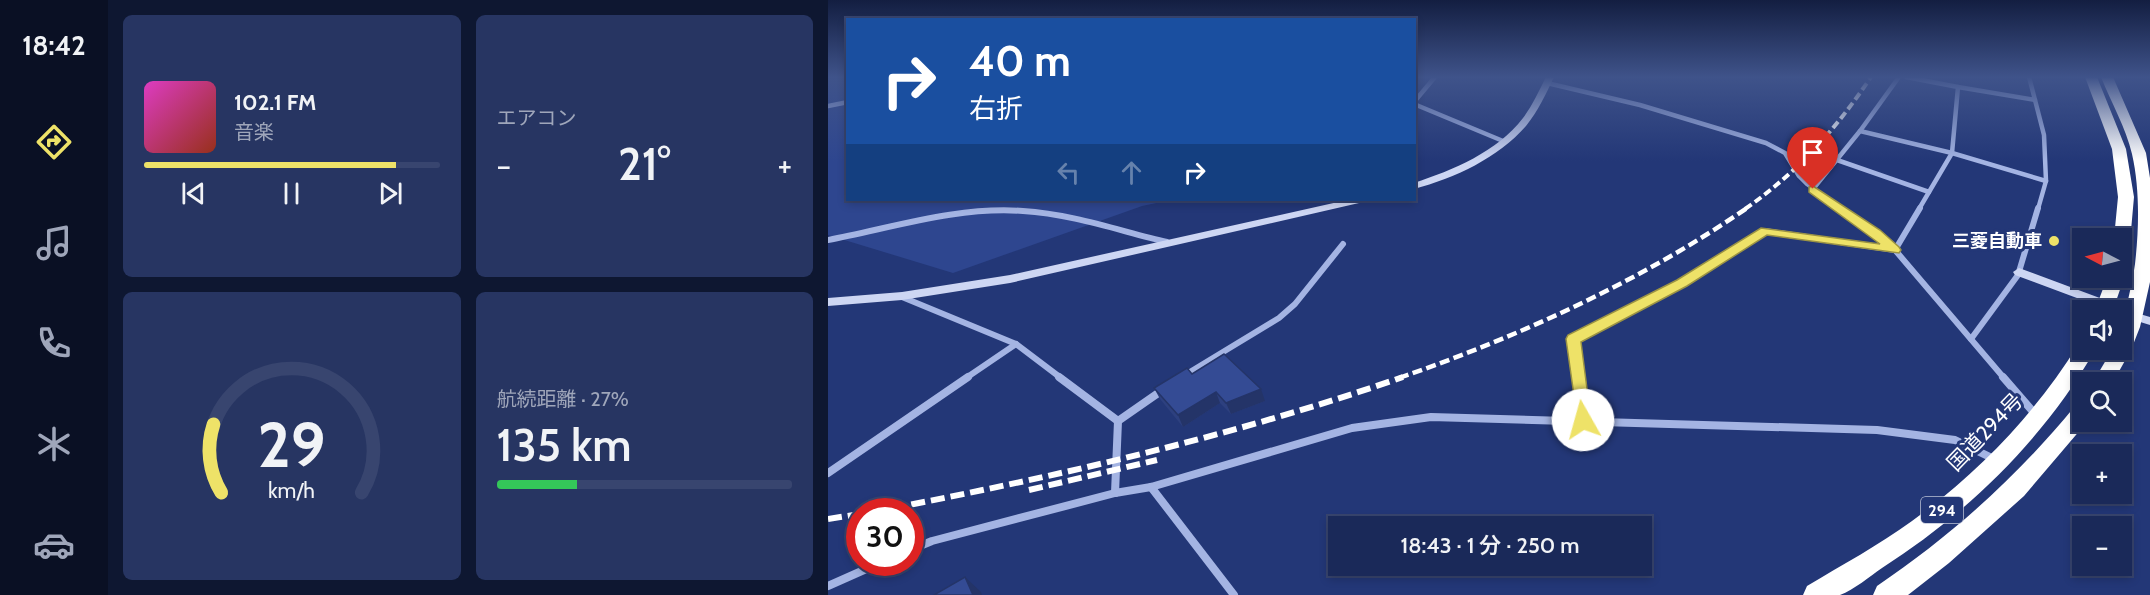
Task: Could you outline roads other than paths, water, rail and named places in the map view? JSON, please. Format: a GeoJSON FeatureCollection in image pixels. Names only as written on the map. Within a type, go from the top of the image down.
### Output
{"type":"FeatureCollection","features":[{"type":"Feature","properties":{"kind":"highway"},"geometry":{"type":"LineString","coordinates":[[2102,105],[2119,149],[2126,197],[2123,228]]}},
{"type":"Feature","properties":{"kind":"highway"},"geometry":{"type":"LineString","coordinates":[[2118,105],[2139,155],[2150,210],[2148,257],[2128,300]]}},
{"type":"Feature","properties":{"kind":"highway","name":"国道294号"},"geometry":{"type":"LineString","coordinates":[[1816,595],[1920,528],[1997,461],[2037,417],[2073,373],[2080,360]]}},
{"type":"Feature","properties":{"kind":"highway","name":"294"},"geometry":{"type":"LineString","coordinates":[[1886,595],[1931,565],[2006,500],[2057,445],[2072,425]]}},
{"type":"Feature","properties":{"kind":"street"},"geometry":{"type":"LineString","coordinates":[[1418,105],[1503,141]]}},
{"type":"Feature","properties":{"kind":"street"},"geometry":{"type":"LineString","coordinates":[[1416,185],[1454,172],[1503,141],[1521,126],[1535,105]]}},
{"type":"Feature","properties":{"kind":"street"},"geometry":{"type":"LineString","coordinates":[[1639,105],[1766,143],[1785,153],[1799,176],[1813,189],[1876,233],[1894,250],[2037,417]]}},
{"type":"Feature","properties":{"kind":"street"},"geometry":{"type":"LineString","coordinates":[[1813,189],[1879,105]]}},
{"type":"Feature","properties":{"kind":"street"},"geometry":{"type":"LineString","coordinates":[[1894,250],[1952,153],[1956,105]]}},
{"type":"Feature","properties":{"kind":"street"},"geometry":{"type":"LineString","coordinates":[[1971,339],[2019,275],[2046,181],[2044,135],[2036,105]]}},
{"type":"Feature","properties":{"kind":"street"},"geometry":{"type":"LineString","coordinates":[[1860,131],[1952,153],[2046,181]]}},
{"type":"Feature","properties":{"kind":"street"},"geometry":{"type":"LineString","coordinates":[[1837,160],[1929,192]]}},
{"type":"Feature","properties":{"kind":"street"},"geometry":{"type":"LineString","coordinates":[[828,302],[902,297],[1010,279],[1355,201]]}},
{"type":"Feature","properties":{"kind":"street"},"geometry":{"type":"LineString","coordinates":[[828,240],[1006,210],[1037,213],[1167,243]]}},
{"type":"Feature","properties":{"kind":"street"},"geometry":{"type":"LineString","coordinates":[[1583,420],[1573,339],[1682,283],[1765,231],[1894,250]]}},
{"type":"Feature","properties":{"kind":"street"},"geometry":{"type":"LineString","coordinates":[[1118,421],[1196,368],[1279,318],[1295,304],[1343,244]]}},
{"type":"Feature","properties":{"kind":"street"},"geometry":{"type":"LineString","coordinates":[[2019,272],[2092,300]]}},
{"type":"Feature","properties":{"kind":"street"},"geometry":{"type":"LineString","coordinates":[[902,297],[1016,344],[1118,421]]}},
{"type":"Feature","properties":{"kind":"street"},"geometry":{"type":"LineString","coordinates":[[828,473],[1016,344]]}},
{"type":"Feature","properties":{"kind":"street"},"geometry":{"type":"LineString","coordinates":[[924,544],[1115,493],[1151,487],[1352,428],[1431,417],[1877,430],[1955,440],[1997,461]]}},
{"type":"Feature","properties":{"kind":"street"},"geometry":{"type":"LineString","coordinates":[[1115,493],[1118,421]]}},
{"type":"Feature","properties":{"kind":"street"},"geometry":{"type":"LineString","coordinates":[[1151,487],[1234,595]]}},
{"type":"Feature","properties":{"kind":"street"},"geometry":{"type":"LineString","coordinates":[[828,586],[850,576]]}},
{"type":"Feature","properties":{"kind":"railway"},"geometry":{"type":"LineString","coordinates":[[1745,209],[1798,165],[1851,105]]}},
{"type":"Feature","properties":{"kind":"railway"},"geometry":{"type":"LineString","coordinates":[[1399,378],[1490,344],[1579,305],[1707,235],[1747,208]]}},
{"type":"Feature","properties":{"kind":"railway"},"geometry":{"type":"LineString","coordinates":[[924,502],[1073,470],[1206,437],[1338,399],[1403,377]]}},
{"type":"Feature","properties":{"kind":"railway"},"geometry":{"type":"LineString","coordinates":[[1029,490],[1157,460]]}},
{"type":"Feature","properties":{"kind":"railway"},"geometry":{"type":"LineString","coordinates":[[828,519],[846,516]]}},
{"type":"Feature","properties":{"kind":"place","name":"三菱自動車"},"geometry":{"type":"Point","coordinates":[2054,241]}}]}
